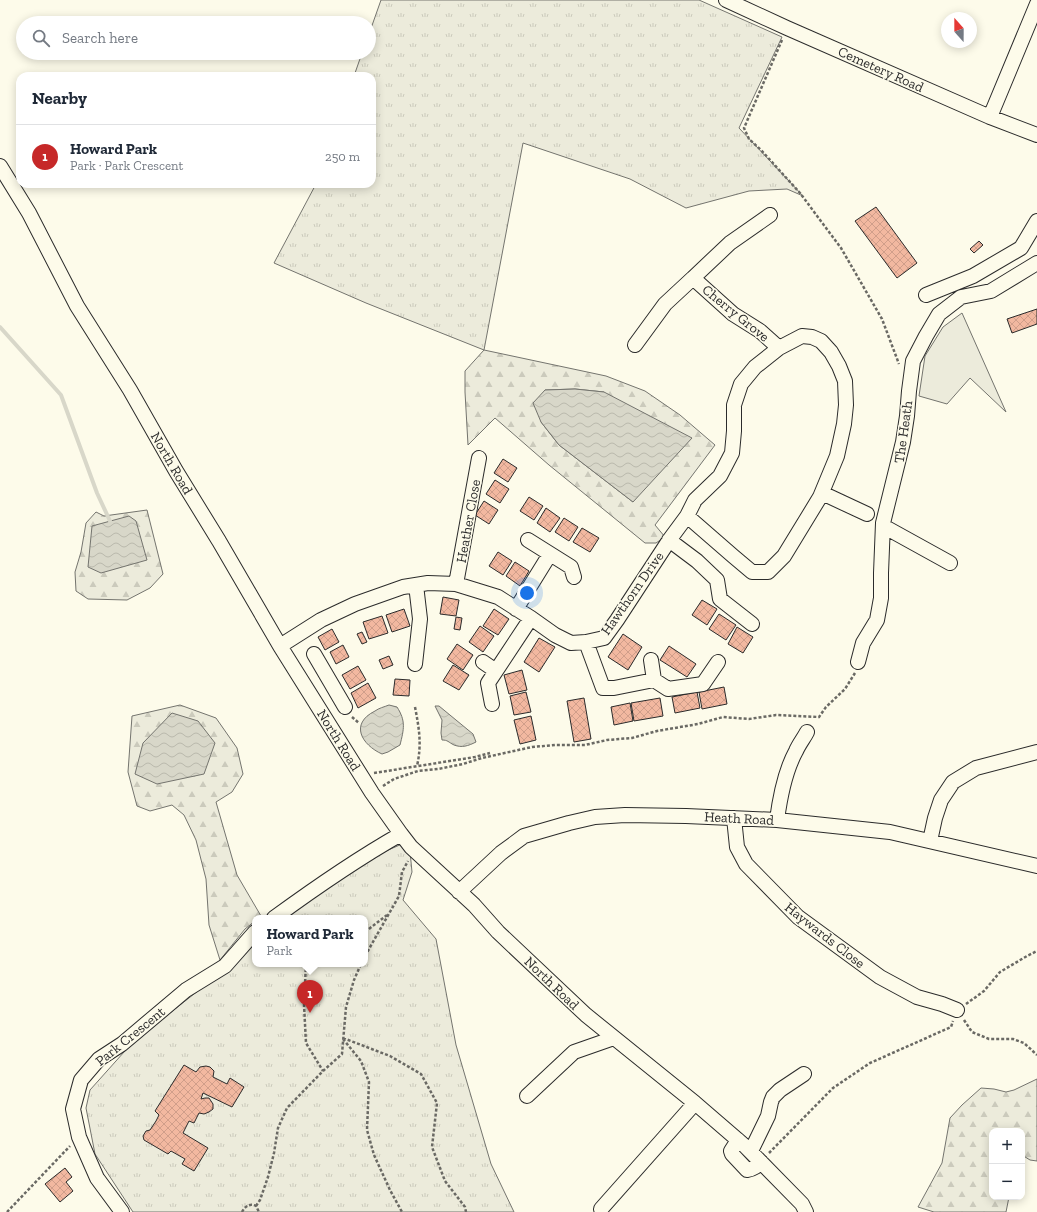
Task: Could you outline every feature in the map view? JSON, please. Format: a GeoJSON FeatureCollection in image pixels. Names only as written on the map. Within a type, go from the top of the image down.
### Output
{"type":"FeatureCollection","features":[{"type":"Feature","properties":{"kind":"street","name":"Cemetery Road"},"geometry":{"type":"LineString","coordinates":[[726,0],[990,117],[1037,135]]}},
{"type":"Feature","properties":{"kind":"street"},"geometry":{"type":"LineString","coordinates":[[990,117],[1037,4]]}},
{"type":"Feature","properties":{"kind":"street","name":"North Road"},"geometry":{"type":"LineString","coordinates":[[0,166],[29,213],[77,306],[130,390],[176,471],[219,541],[280,646],[372,793],[411,847],[474,905],[498,932],[586,1015],[695,1103],[751,1151],[802,1204],[806,1212]]}},
{"type":"Feature","properties":{"kind":"street","name":"Cherry Grove"},"geometry":{"type":"LineString","coordinates":[[635,345],[665,304],[730,243],[770,216]]}},
{"type":"Feature","properties":{"kind":"street"},"geometry":{"type":"LineString","coordinates":[[926,295],[973,276],[1022,248],[1037,221]]}},
{"type":"Feature","properties":{"kind":"street","name":"The Heath"},"geometry":{"type":"LineString","coordinates":[[858,662],[863,642],[877,620],[881,598],[883,526],[903,442],[907,416],[908,391],[913,361],[939,314],[961,297],[991,290],[1037,263]]}},
{"type":"Feature","properties":{"kind":"street","name":"Cherry Grove"},"geometry":{"type":"LineString","coordinates":[[693,278],[733,314],[760,331],[779,348]]}},
{"type":"Feature","properties":{"kind":"street","name":"Hawthorn Drive"},"geometry":{"type":"LineString","coordinates":[[280,646],[320,620],[350,606],[396,589],[428,583],[456,584],[498,598],[571,643],[586,642],[604,638],[669,540],[687,516],[695,500],[720,476],[732,452],[734,404],[741,384],[754,367],[779,348],[802,336],[812,337],[821,341],[831,352],[845,381],[846,405],[844,424],[837,456],[822,493],[784,556],[768,572],[752,572],[687,516]]}},
{"type":"Feature","properties":{"kind":"street","name":"Heather Close"},"geometry":{"type":"LineString","coordinates":[[456,584],[480,458]]}},
{"type":"Feature","properties":{"kind":"street"},"geometry":{"type":"LineString","coordinates":[[822,493],[867,514]]}},
{"type":"Feature","properties":{"kind":"street"},"geometry":{"type":"LineString","coordinates":[[883,526],[950,563]]}},
{"type":"Feature","properties":{"kind":"street"},"geometry":{"type":"LineString","coordinates":[[528,540],[570,567],[574,577]]}},
{"type":"Feature","properties":{"kind":"street"},"geometry":{"type":"LineString","coordinates":[[669,540],[697,561],[717,580],[720,599],[752,624]]}},
{"type":"Feature","properties":{"kind":"street"},"geometry":{"type":"LineString","coordinates":[[516,608],[550,554]]}},
{"type":"Feature","properties":{"kind":"street"},"geometry":{"type":"LineString","coordinates":[[415,664],[420,619],[416,585]]}},
{"type":"Feature","properties":{"kind":"street"},"geometry":{"type":"LineString","coordinates":[[492,704],[488,683],[530,618]]}},
{"type":"Feature","properties":{"kind":"street"},"geometry":{"type":"LineString","coordinates":[[586,642],[603,688],[614,688],[654,680],[668,689],[703,684],[718,662]]}},
{"type":"Feature","properties":{"kind":"street"},"geometry":{"type":"LineString","coordinates":[[314,654],[345,707]]}},
{"type":"Feature","properties":{"kind":"street"},"geometry":{"type":"LineString","coordinates":[[651,660],[654,680]]}},
{"type":"Feature","properties":{"kind":"street"},"geometry":{"type":"LineString","coordinates":[[482,662],[496,671]]}},
{"type":"Feature","properties":{"kind":"street"},"geometry":{"type":"LineString","coordinates":[[313,699],[333,687]]}},
{"type":"Feature","properties":{"kind":"street"},"geometry":{"type":"LineString","coordinates":[[776,820],[780,796],[790,763],[807,732]]}},
{"type":"Feature","properties":{"kind":"street"},"geometry":{"type":"LineString","coordinates":[[930,841],[941,800],[953,782],[976,768],[1037,752]]}},
{"type":"Feature","properties":{"kind":"street","name":"Heath Road"},"geometry":{"type":"LineString","coordinates":[[459,892],[501,853],[524,836],[595,817],[625,815],[776,820],[890,832],[1037,866]]}},
{"type":"Feature","properties":{"kind":"street","name":"Haywards Close"},"geometry":{"type":"LineString","coordinates":[[734,818],[737,847],[746,864],[798,917],[880,977],[917,997],[957,1010]]}},
{"type":"Feature","properties":{"kind":"street"},"geometry":{"type":"LineString","coordinates":[[278,915],[369,852],[401,834]]}},
{"type":"Feature","properties":{"kind":"street","name":"Park Crescent"},"geometry":{"type":"LineString","coordinates":[[122,1212],[97,1178],[79,1137],[72,1110],[81,1080],[99,1059],[122,1044],[186,990],[225,966],[252,935]]}},
{"type":"Feature","properties":{"kind":"street"},"geometry":{"type":"LineString","coordinates":[[527,1096],[574,1052],[614,1038]]}},
{"type":"Feature","properties":{"kind":"street"},"geometry":{"type":"LineString","coordinates":[[751,1151],[768,1116],[773,1097],[780,1090],[804,1074]]}},
{"type":"Feature","properties":{"kind":"street"},"geometry":{"type":"LineString","coordinates":[[601,1209],[695,1103]]}},
{"type":"Feature","properties":{"kind":"street"},"geometry":{"type":"LineString","coordinates":[[738,1140],[730,1150],[747,1170],[752,1170],[760,1162]]}},
{"type":"Feature","properties":{"kind":"path"},"geometry":{"type":"LineString","coordinates":[[787,28],[744,128],[749,139],[800,193],[841,248],[882,319],[900,369]]}},
{"type":"Feature","properties":{"kind":"path"},"geometry":{"type":"LineString","coordinates":[[372,793],[394,779],[418,771],[463,764],[482,758],[532,748],[555,745],[585,745],[607,740],[632,738],[657,731],[698,724],[722,717],[749,720],[776,715],[819,717],[826,707],[845,690],[857,670],[858,662]]}},
{"type":"Feature","properties":{"kind":"path"},"geometry":{"type":"LineString","coordinates":[[415,707],[420,739],[420,753],[417,766]]}},
{"type":"Feature","properties":{"kind":"path"},"geometry":{"type":"LineString","coordinates":[[363,778],[375,772],[475,757],[490,753]]}},
{"type":"Feature","properties":{"kind":"path"},"geometry":{"type":"LineString","coordinates":[[368,951],[399,896],[402,872],[412,854],[411,847]]}},
{"type":"Feature","properties":{"kind":"path"},"geometry":{"type":"LineString","coordinates":[[368,930],[388,914]]}},
{"type":"Feature","properties":{"kind":"path"},"geometry":{"type":"LineString","coordinates":[[760,1162],[833,1088],[870,1063],[951,1027],[957,1010],[984,991],[1000,972],[1037,951]]}},
{"type":"Feature","properties":{"kind":"path"},"geometry":{"type":"LineString","coordinates":[[306,967],[304,1005],[306,1043],[323,1071]]}},
{"type":"Feature","properties":{"kind":"path"},"geometry":{"type":"LineString","coordinates":[[256,1206],[260,1200],[268,1176],[278,1128],[287,1108],[342,1054],[346,1007],[360,967]]}},
{"type":"Feature","properties":{"kind":"path"},"geometry":{"type":"LineString","coordinates":[[957,1010],[972,1032],[989,1039],[1013,1039],[1024,1043],[1037,1055]]}},
{"type":"Feature","properties":{"kind":"path"},"geometry":{"type":"LineString","coordinates":[[343,1038],[361,1061],[370,1082],[367,1130],[374,1155],[402,1212]]}},
{"type":"Feature","properties":{"kind":"path"},"geometry":{"type":"LineString","coordinates":[[343,1038],[390,1056],[421,1074],[437,1103],[432,1147],[445,1181],[465,1207],[466,1212]]}},
{"type":"Feature","properties":{"kind":"path"},"geometry":{"type":"LineString","coordinates":[[7,1212],[79,1137]]}},
{"type":"Feature","properties":{"kind":"path"},"geometry":{"type":"LineString","coordinates":[[242,1212],[247,1206],[256,1206]]}},
{"type":"Feature","properties":{"kind":"path"},"geometry":{"type":"LineString","coordinates":[[256,1206],[259,1212]]}},
{"type":"Feature","properties":{"kind":"green space"},"geometry":{"type":"Polygon","coordinates":[[[381,0],[699,0],[782,37],[739,128],[803,196],[787,189],[749,191],[686,208],[630,179],[523,143],[484,350],[366,303],[274,263],[314,188],[376,188],[376,72],[355,72],[360,60],[376,60],[375,16],[381,0]]]}},
{"type":"Feature","properties":{"kind":"green space"},"geometry":{"type":"Polygon","coordinates":[[[962,313],[1006,412],[970,378],[947,404],[919,396],[925,356],[943,327],[962,313]]]}},
{"type":"Feature","properties":{"kind":"green space"},"geometry":{"type":"Polygon","coordinates":[[[484,350],[606,376],[645,391],[680,415],[715,445],[655,525],[665,537],[656,543],[645,543],[549,465],[495,418],[468,445],[465,371],[484,350]],[[575,389],[545,390],[541,422],[559,445],[633,502],[604,392],[575,389]]]}},
{"type":"Feature","properties":{"kind":"green space"},"geometry":{"type":"Polygon","coordinates":[[[147,510],[163,574],[150,588],[127,600],[88,599],[76,591],[75,572],[81,552],[86,523],[96,512],[104,516],[147,510]]]}},
{"type":"Feature","properties":{"kind":"green space"},"geometry":{"type":"Polygon","coordinates":[[[180,705],[216,718],[237,748],[243,774],[232,792],[216,802],[237,875],[260,915],[252,915],[252,923],[245,929],[220,960],[209,925],[206,879],[196,840],[184,815],[172,805],[150,811],[137,806],[128,772],[132,716],[180,705]]]}},
{"type":"Feature","properties":{"kind":"green space"},"geometry":{"type":"Polygon","coordinates":[[[409,841],[412,872],[403,900],[436,939],[456,1045],[491,1164],[514,1212],[133,1212],[95,1154],[86,1108],[90,1090],[133,1042],[208,983],[252,945],[252,967],[368,967],[368,915],[286,915],[365,860],[409,841]]]}},
{"type":"Feature","properties":{"kind":"green space"},"geometry":{"type":"Polygon","coordinates":[[[1037,1079],[1037,1161],[1030,1160],[1025,1157],[1025,1128],[989,1128],[989,1200],[1008,1200],[1006,1212],[934,1212],[918,1207],[942,1163],[950,1118],[981,1088],[1006,1092],[1014,1090],[1037,1079]]]}},
{"type":"Feature","properties":{"kind":"water"},"geometry":{"type":"Polygon","coordinates":[[[575,389],[604,392],[692,438],[633,502],[559,445],[541,422],[533,403],[545,390],[575,389]]]}},
{"type":"Feature","properties":{"kind":"water"},"geometry":{"type":"Polygon","coordinates":[[[129,516],[136,521],[147,560],[101,573],[88,567],[92,526],[129,516]]]}},
{"type":"Feature","properties":{"kind":"water"},"geometry":{"type":"Polygon","coordinates":[[[389,705],[397,707],[400,712],[403,721],[403,730],[400,745],[382,754],[364,740],[361,734],[361,728],[362,722],[367,716],[378,709],[389,705]]]}},
{"type":"Feature","properties":{"kind":"water"},"geometry":{"type":"Polygon","coordinates":[[[435,706],[439,706],[473,734],[476,742],[460,746],[442,740],[442,720],[435,706]]]}},
{"type":"Feature","properties":{"kind":"water"},"geometry":{"type":"Polygon","coordinates":[[[172,713],[198,721],[215,743],[204,774],[157,784],[135,774],[143,743],[172,713]]]}},
{"type":"Feature","properties":{"kind":"building"},"geometry":{"type":"Polygon","coordinates":[[[876,207],[917,263],[897,278],[855,221],[876,207]]]}},
{"type":"Feature","properties":{"kind":"building"},"geometry":{"type":"Polygon","coordinates":[[[979,241],[983,245],[974,253],[970,249],[979,241]]]}},
{"type":"Feature","properties":{"kind":"building"},"geometry":{"type":"Polygon","coordinates":[[[1037,309],[1037,324],[1012,333],[1007,319],[1037,309]]]}},
{"type":"Feature","properties":{"kind":"building"},"geometry":{"type":"Polygon","coordinates":[[[503,459],[517,468],[508,482],[494,473],[503,459]]]}},
{"type":"Feature","properties":{"kind":"building"},"geometry":{"type":"Polygon","coordinates":[[[495,480],[509,489],[500,503],[486,494],[495,480]]]}},
{"type":"Feature","properties":{"kind":"building"},"geometry":{"type":"Polygon","coordinates":[[[529,497],[543,506],[534,520],[520,511],[529,497]]]}},
{"type":"Feature","properties":{"kind":"building"},"geometry":{"type":"Polygon","coordinates":[[[484,501],[498,510],[489,524],[475,515],[484,501]]]}},
{"type":"Feature","properties":{"kind":"building"},"geometry":{"type":"Polygon","coordinates":[[[546,508],[560,518],[550,532],[537,523],[546,508]]]}},
{"type":"Feature","properties":{"kind":"building"},"geometry":{"type":"Polygon","coordinates":[[[564,518],[578,527],[569,541],[555,532],[564,518]]]}},
{"type":"Feature","properties":{"kind":"building"},"geometry":{"type":"Polygon","coordinates":[[[582,528],[599,538],[590,552],[573,542],[582,528]]]}},
{"type":"Feature","properties":{"kind":"building"},"geometry":{"type":"Polygon","coordinates":[[[498,552],[512,561],[503,575],[489,566],[498,552]]]}},
{"type":"Feature","properties":{"kind":"building"},"geometry":{"type":"Polygon","coordinates":[[[515,562],[529,571],[520,586],[506,576],[515,562]]]}},
{"type":"Feature","properties":{"kind":"building"},"geometry":{"type":"Polygon","coordinates":[[[443,597],[459,600],[456,616],[440,614],[443,597]]]}},
{"type":"Feature","properties":{"kind":"building"},"geometry":{"type":"Polygon","coordinates":[[[702,600],[717,609],[707,625],[692,615],[702,600]]]}},
{"type":"Feature","properties":{"kind":"building"},"geometry":{"type":"Polygon","coordinates":[[[404,609],[410,626],[392,632],[386,615],[404,609]]]}},
{"type":"Feature","properties":{"kind":"building"},"geometry":{"type":"Polygon","coordinates":[[[494,609],[509,619],[498,635],[483,626],[494,609]]]}},
{"type":"Feature","properties":{"kind":"building"},"geometry":{"type":"Polygon","coordinates":[[[719,614],[736,625],[726,640],[709,629],[719,614]]]}},
{"type":"Feature","properties":{"kind":"building"},"geometry":{"type":"Polygon","coordinates":[[[382,616],[388,633],[369,639],[363,622],[382,616]]]}},
{"type":"Feature","properties":{"kind":"building"},"geometry":{"type":"Polygon","coordinates":[[[456,617],[462,618],[460,630],[454,629],[456,617]]]}},
{"type":"Feature","properties":{"kind":"building"},"geometry":{"type":"Polygon","coordinates":[[[480,626],[494,636],[483,652],[469,642],[480,626]]]}},
{"type":"Feature","properties":{"kind":"building"},"geometry":{"type":"Polygon","coordinates":[[[737,627],[753,637],[743,653],[728,644],[737,627]]]}},
{"type":"Feature","properties":{"kind":"building"},"geometry":{"type":"Polygon","coordinates":[[[332,629],[339,642],[325,650],[318,637],[332,629]]]}},
{"type":"Feature","properties":{"kind":"building"},"geometry":{"type":"Polygon","coordinates":[[[362,632],[367,642],[362,644],[357,634],[362,632]]]}},
{"type":"Feature","properties":{"kind":"building"},"geometry":{"type":"Polygon","coordinates":[[[623,634],[642,647],[628,670],[608,657],[623,634]]]}},
{"type":"Feature","properties":{"kind":"building"},"geometry":{"type":"Polygon","coordinates":[[[539,638],[555,647],[539,672],[524,662],[539,638]]]}},
{"type":"Feature","properties":{"kind":"building"},"geometry":{"type":"Polygon","coordinates":[[[457,644],[473,655],[463,670],[447,659],[457,644]]]}},
{"type":"Feature","properties":{"kind":"building"},"geometry":{"type":"Polygon","coordinates":[[[343,645],[349,657],[336,664],[330,652],[343,645]]]}},
{"type":"Feature","properties":{"kind":"building"},"geometry":{"type":"Polygon","coordinates":[[[669,646],[696,664],[687,677],[660,660],[669,646]]]}},
{"type":"Feature","properties":{"kind":"building"},"geometry":{"type":"Polygon","coordinates":[[[389,656],[393,665],[383,669],[379,660],[389,656]]]}},
{"type":"Feature","properties":{"kind":"building"},"geometry":{"type":"Polygon","coordinates":[[[453,665],[469,675],[459,690],[443,681],[453,665]]]}},
{"type":"Feature","properties":{"kind":"building"},"geometry":{"type":"Polygon","coordinates":[[[358,666],[366,680],[350,689],[342,675],[358,666]]]}},
{"type":"Feature","properties":{"kind":"building"},"geometry":{"type":"Polygon","coordinates":[[[522,670],[527,690],[509,694],[504,675],[522,670]]]}},
{"type":"Feature","properties":{"kind":"building"},"geometry":{"type":"Polygon","coordinates":[[[395,679],[410,680],[409,696],[393,695],[395,679]]]}},
{"type":"Feature","properties":{"kind":"building"},"geometry":{"type":"Polygon","coordinates":[[[368,683],[376,698],[358,708],[351,693],[368,683]]]}},
{"type":"Feature","properties":{"kind":"building"},"geometry":{"type":"Polygon","coordinates":[[[724,687],[727,704],[702,709],[699,692],[724,687]]]}},
{"type":"Feature","properties":{"kind":"building"},"geometry":{"type":"Polygon","coordinates":[[[526,692],[531,712],[514,715],[510,696],[526,692]]]}},
{"type":"Feature","properties":{"kind":"building"},"geometry":{"type":"Polygon","coordinates":[[[697,692],[700,708],[675,713],[672,697],[697,692]]]}},
{"type":"Feature","properties":{"kind":"building"},"geometry":{"type":"Polygon","coordinates":[[[584,698],[591,739],[574,742],[567,701],[584,698]]]}},
{"type":"Feature","properties":{"kind":"building"},"geometry":{"type":"Polygon","coordinates":[[[660,698],[663,716],[634,721],[631,703],[660,698]]]}},
{"type":"Feature","properties":{"kind":"building"},"geometry":{"type":"Polygon","coordinates":[[[630,703],[633,721],[614,725],[611,707],[630,703]]]}},
{"type":"Feature","properties":{"kind":"building"},"geometry":{"type":"Polygon","coordinates":[[[531,716],[536,740],[520,744],[514,720],[531,716]]]}},
{"type":"Feature","properties":{"kind":"building"},"geometry":{"type":"Polygon","coordinates":[[[184,1065],[196,1072],[200,1067],[210,1067],[214,1071],[213,1077],[227,1084],[230,1078],[244,1087],[232,1107],[203,1093],[201,1099],[209,1098],[213,1104],[213,1109],[204,1114],[199,1113],[194,1123],[189,1121],[183,1133],[208,1148],[194,1171],[182,1164],[185,1159],[171,1151],[168,1154],[144,1140],[143,1136],[146,1131],[150,1130],[156,1121],[159,1115],[155,1111],[184,1065]]]}},
{"type":"Feature","properties":{"kind":"building"},"geometry":{"type":"Polygon","coordinates":[[[65,1168],[72,1177],[66,1182],[73,1191],[60,1202],[45,1184],[65,1168]]]}},
{"type":"Feature","properties":{"kind":"waterway"},"geometry":{"type":"LineString","coordinates":[[0,327],[61,395],[97,493],[110,521]]}},
{"type":"Feature","properties":{"kind":"place","name":"Howard Park"},"geometry":{"type":"Point","coordinates":[310,1013]}}]}
